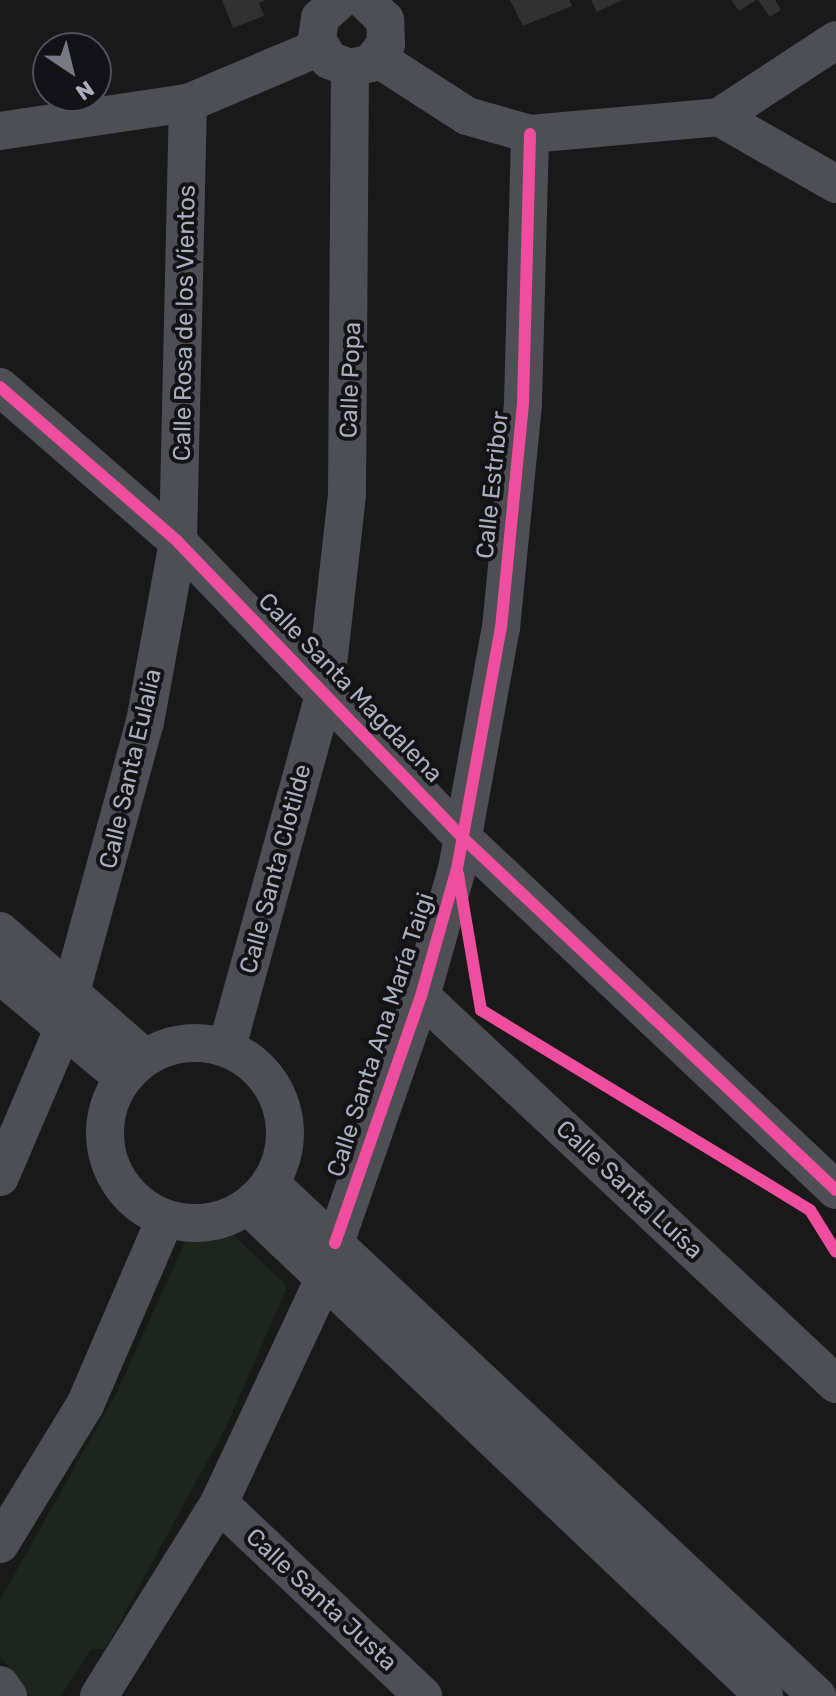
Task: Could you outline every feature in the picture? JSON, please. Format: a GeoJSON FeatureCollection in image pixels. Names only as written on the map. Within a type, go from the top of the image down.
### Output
{"type":"FeatureCollection","features":[{"type":"Feature","properties":{"kind":"street"},"geometry":{"type":"LineString","coordinates":[[3,137],[188,103],[349,58],[388,32],[354,2],[317,29],[349,58],[467,116],[530,134],[719,117],[836,40]]}},
{"type":"Feature","properties":{"kind":"street","name":"Calle Popa"},"geometry":{"type":"LineString","coordinates":[[325,691],[347,495],[349,58]]}},
{"type":"Feature","properties":{"kind":"street","name":"Calle Rosa de los Vientos"},"geometry":{"type":"LineString","coordinates":[[178,542],[188,103]]}},
{"type":"Feature","properties":{"kind":"street"},"geometry":{"type":"LineString","coordinates":[[719,117],[836,184]]}},
{"type":"Feature","properties":{"kind":"street","name":"Calle Estribor"},"geometry":{"type":"LineString","coordinates":[[463,838],[501,628],[521,418],[530,134]]}},
{"type":"Feature","properties":{"kind":"street","name":"Calle Santa Magdalena"},"geometry":{"type":"LineString","coordinates":[[0,387],[178,542],[325,691],[463,838],[836,1190]]}},
{"type":"Feature","properties":{"kind":"street","name":"Calle Santa Eulalia"},"geometry":{"type":"LineString","coordinates":[[71,992],[145,722],[178,542]]}},
{"type":"Feature","properties":{"kind":"street","name":"Calle Santa Clotilde"},"geometry":{"type":"LineString","coordinates":[[227,1047],[325,691]]}},
{"type":"Feature","properties":{"kind":"street","name":"Calle Santa Ana María Taigi"},"geometry":{"type":"LineString","coordinates":[[99,1696],[219,1503],[329,1261],[421,996],[463,838]]}},
{"type":"Feature","properties":{"kind":"street"},"geometry":{"type":"LineString","coordinates":[[0,931],[71,992],[133,1067]]}},
{"type":"Feature","properties":{"kind":"street"},"geometry":{"type":"LineString","coordinates":[[0,975],[63,1029],[133,1067]]}},
{"type":"Feature","properties":{"kind":"street","name":"Calle Santa Luísa"},"geometry":{"type":"LineString","coordinates":[[421,996],[836,1384]]}},
{"type":"Feature","properties":{"kind":"street"},"geometry":{"type":"LineString","coordinates":[[0,1177],[63,1029]]}},
{"type":"Feature","properties":{"kind":"street"},"geometry":{"type":"LineString","coordinates":[[197,1042],[227,1047],[275,1089],[285,1120],[284,1153],[259,1195],[194,1224],[165,1219],[137,1203],[116,1179],[104,1147],[107,1106],[133,1067],[197,1042]]}},
{"type":"Feature","properties":{"kind":"street"},"geometry":{"type":"LineString","coordinates":[[259,1195],[817,1696]]}},
{"type":"Feature","properties":{"kind":"street"},"geometry":{"type":"LineString","coordinates":[[0,1544],[85,1405],[165,1219]]}},
{"type":"Feature","properties":{"kind":"street"},"geometry":{"type":"LineString","coordinates":[[329,1261],[764,1696]]}},
{"type":"Feature","properties":{"kind":"street","name":"Calle Santa Justa"},"geometry":{"type":"LineString","coordinates":[[219,1503],[423,1696]]}},
{"type":"Feature","properties":{"kind":"street"},"geometry":{"type":"LineString","coordinates":[[0,1685],[8,1696]]}},
{"type":"Feature","properties":{"kind":"shaded area"},"geometry":{"type":"Polygon","coordinates":[[[226,1228],[286,1285],[285,1292],[227,1425],[105,1649],[91,1649],[61,1696],[30,1696],[0,1656],[0,1600],[117,1392],[187,1238],[226,1228]]]}},
{"type":"Feature","properties":{"kind":"building"},"geometry":{"type":"Polygon","coordinates":[[[222,0],[265,0],[259,3],[264,16],[233,28],[222,0]]]}},
{"type":"Feature","properties":{"kind":"building"},"geometry":{"type":"Polygon","coordinates":[[[510,0],[569,0],[572,6],[523,26],[510,0]]]}},
{"type":"Feature","properties":{"kind":"building"},"geometry":{"type":"Polygon","coordinates":[[[591,0],[622,0],[597,12],[591,0]]]}},
{"type":"Feature","properties":{"kind":"building"},"geometry":{"type":"Polygon","coordinates":[[[731,0],[756,0],[739,11],[731,0]]]}},
{"type":"Feature","properties":{"kind":"building"},"geometry":{"type":"Polygon","coordinates":[[[758,0],[775,0],[781,10],[770,17],[758,0]]]}},
{"type":"Feature","properties":{"kind":"cycle path"},"geometry":{"type":"LineString","coordinates":[[335,1243],[421,996],[457,869],[501,628],[523,403],[530,134]]}},
{"type":"Feature","properties":{"kind":"cycle path"},"geometry":{"type":"LineString","coordinates":[[0,387],[178,542],[463,838],[836,1190]]}},
{"type":"Feature","properties":{"kind":"cycle path"},"geometry":{"type":"LineString","coordinates":[[458,874],[481,1010],[810,1210],[836,1252]]}}]}
